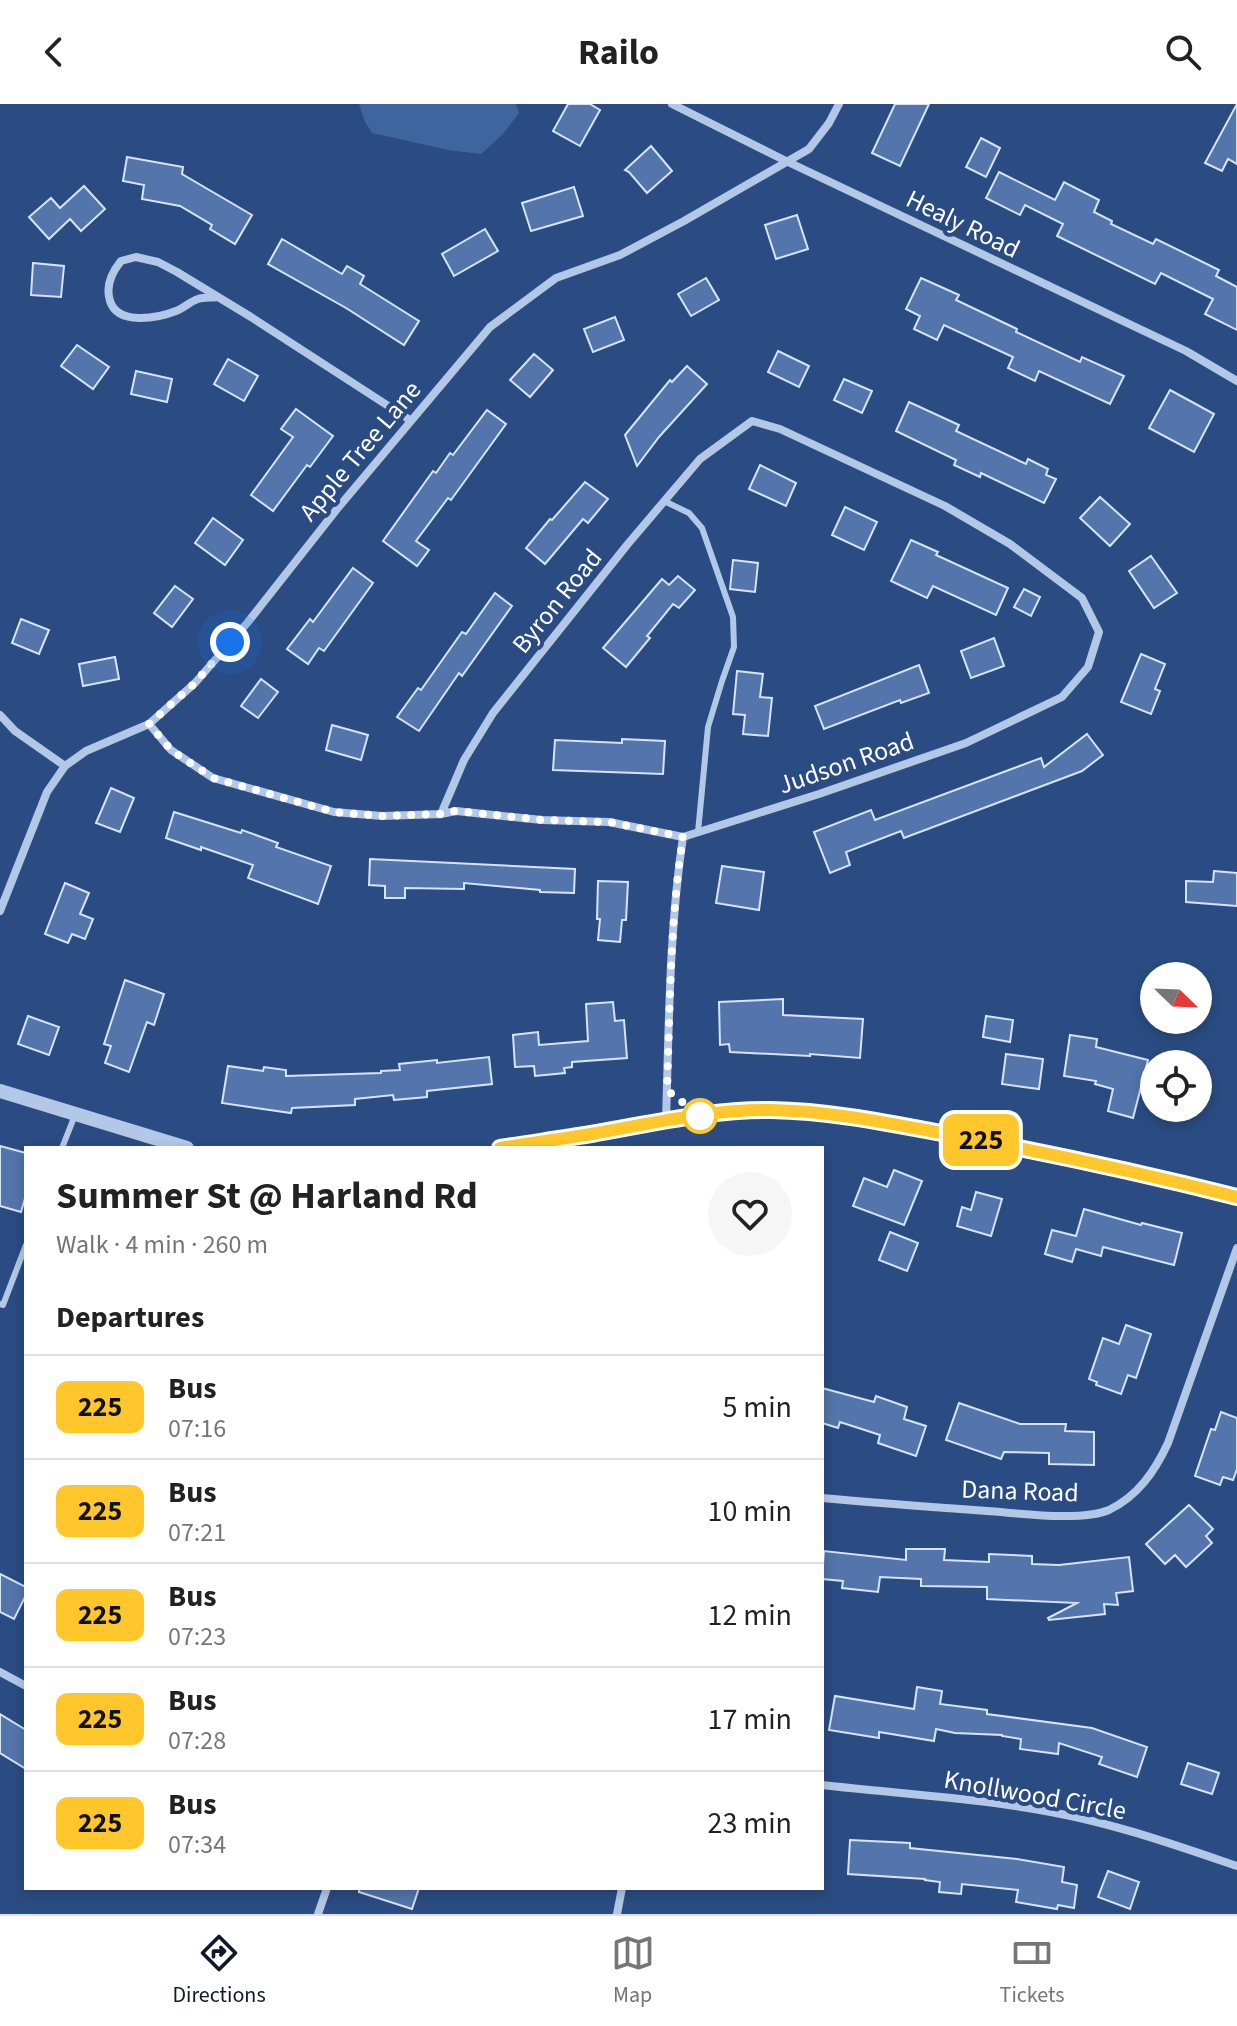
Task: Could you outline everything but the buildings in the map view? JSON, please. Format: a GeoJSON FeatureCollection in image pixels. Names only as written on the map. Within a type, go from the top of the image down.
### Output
{"type":"FeatureCollection","features":[{"type":"Feature","properties":{"kind":"street","name":"Healy Road"},"geometry":{"type":"LineString","coordinates":[[672,104],[1186,351],[1237,381]]}},
{"type":"Feature","properties":{"kind":"street","name":"Apple Tree Lane"},"geometry":{"type":"LineString","coordinates":[[0,911],[47,792],[65,766],[86,751],[149,724],[195,683],[490,327],[556,278],[620,255],[809,149],[839,104]]}},
{"type":"Feature","properties":{"kind":"street"},"geometry":{"type":"LineString","coordinates":[[217,297],[197,299],[177,310],[142,318],[126,316],[115,310],[110,304],[108,291],[111,273],[121,261],[136,257],[158,262],[251,317],[410,420]]}},
{"type":"Feature","properties":{"kind":"street","name":"Judson Road"},"geometry":{"type":"LineString","coordinates":[[149,724],[171,750],[213,778],[334,812],[382,816],[456,811],[542,820],[609,822],[683,837],[966,743],[1062,697],[1088,667],[1099,632],[1082,598],[1010,544],[945,506],[780,429],[752,421],[733,433]]}},
{"type":"Feature","properties":{"kind":"street","name":"Byron Road"},"geometry":{"type":"LineString","coordinates":[[441,814],[464,760],[493,713],[700,459],[733,433]]}},
{"type":"Feature","properties":{"kind":"street"},"geometry":{"type":"LineString","coordinates":[[0,715],[15,731],[65,766]]}},
{"type":"Feature","properties":{"kind":"street"},"geometry":{"type":"LineString","coordinates":[[666,1120],[672,939],[683,837]]}},
{"type":"Feature","properties":{"kind":"street"},"geometry":{"type":"LineString","coordinates":[[0,1091],[180,1146]]}},
{"type":"Feature","properties":{"kind":"street"},"geometry":{"type":"LineString","coordinates":[[512,1146],[666,1120],[771,1110],[847,1117],[1036,1150],[1158,1176],[1237,1197]]}},
{"type":"Feature","properties":{"kind":"street","name":"Dana Road"},"geometry":{"type":"LineString","coordinates":[[824,1498],[1080,1516],[1106,1511],[1124,1502],[1157,1467],[1168,1443],[1237,1248]]}},
{"type":"Feature","properties":{"kind":"street"},"geometry":{"type":"LineString","coordinates":[[0,1672],[24,1685]]}},
{"type":"Feature","properties":{"kind":"street","name":"Knollwood Circle"},"geometry":{"type":"LineString","coordinates":[[824,1785],[1010,1806],[1082,1819],[1237,1866]]}},
{"type":"Feature","properties":{"kind":"street"},"geometry":{"type":"LineString","coordinates":[[318,1914],[326,1890]]}},
{"type":"Feature","properties":{"kind":"street"},"geometry":{"type":"LineString","coordinates":[[617,1914],[622,1890]]}},
{"type":"Feature","properties":{"kind":"lane"},"geometry":{"type":"LineString","coordinates":[[664,501],[689,513],[702,528],[733,617],[734,647],[708,727],[698,832]]}},
{"type":"Feature","properties":{"kind":"lane"},"geometry":{"type":"LineString","coordinates":[[63,1146],[75,1115]]}},
{"type":"Feature","properties":{"kind":"lane"},"geometry":{"type":"LineString","coordinates":[[0,1304],[3,1305],[24,1250]]}},
{"type":"Feature","properties":{"kind":"shaded area"},"geometry":{"type":"Polygon","coordinates":[[[359,104],[516,104],[519,113],[502,135],[481,154],[372,133],[359,104]]]}},
{"type":"Feature","properties":{"kind":"bus line","name":"225"},"geometry":{"type":"LineString","coordinates":[[513,1146],[730,1112],[805,1112],[911,1127],[1036,1150],[1158,1176],[1237,1197]]}},
{"type":"Feature","properties":{"kind":"route"},"geometry":{"type":"LineString","coordinates":[[230,642],[195,683],[149,724],[171,750],[213,778],[334,812],[382,816],[456,811],[542,820],[609,822],[683,837],[672,939],[667,1090],[700,1116]]}}]}
